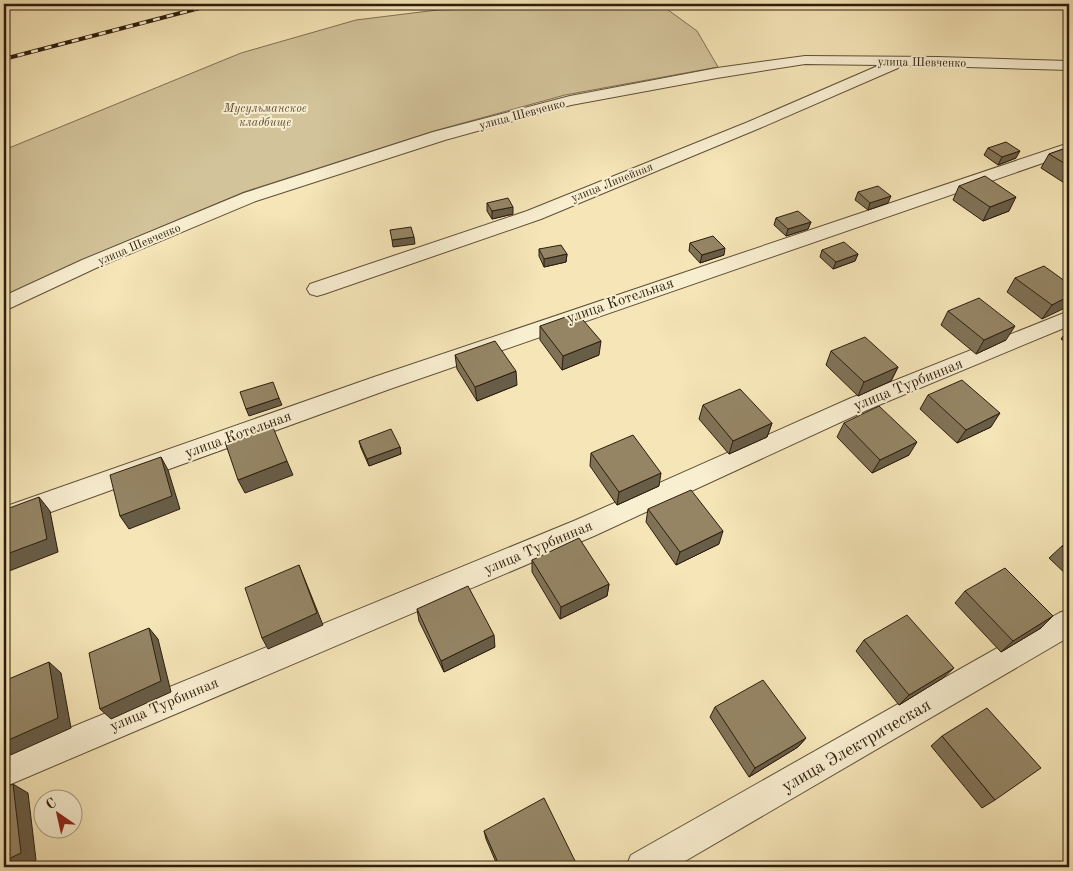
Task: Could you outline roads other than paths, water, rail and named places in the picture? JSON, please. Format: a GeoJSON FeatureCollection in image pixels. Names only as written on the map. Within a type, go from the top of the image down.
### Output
{"type":"FeatureCollection","features":[{"type":"Feature","properties":{"kind":"street","name":"улица Шевченко"},"geometry":{"type":"LineString","coordinates":[[4,304],[90,264],[250,197],[467,129],[570,101],[717,73],[804,60],[1069,66]]}},
{"type":"Feature","properties":{"kind":"street","name":"улица Линейная"},"geometry":{"type":"LineString","coordinates":[[317,290],[534,214],[754,125],[902,61]]}},
{"type":"Feature","properties":{"kind":"street","name":"улица Котельная"},"geometry":{"type":"LineString","coordinates":[[4,518],[400,376],[1069,148]]}},
{"type":"Feature","properties":{"kind":"street","name":"улица Турбинная"},"geometry":{"type":"LineString","coordinates":[[4,771],[585,528],[859,404],[1069,318]]}},
{"type":"Feature","properties":{"kind":"street","name":"улица Электрическая"},"geometry":{"type":"LineString","coordinates":[[643,867],[1069,622]]}},
{"type":"Feature","properties":{"kind":"railway"},"geometry":{"type":"LineString","coordinates":[[4,59],[215,4]]}},
{"type":"Feature","properties":{"kind":"park label","name":"Мусульманское кладбище"},"geometry":{"type":"Point","coordinates":[265,115]}}]}
